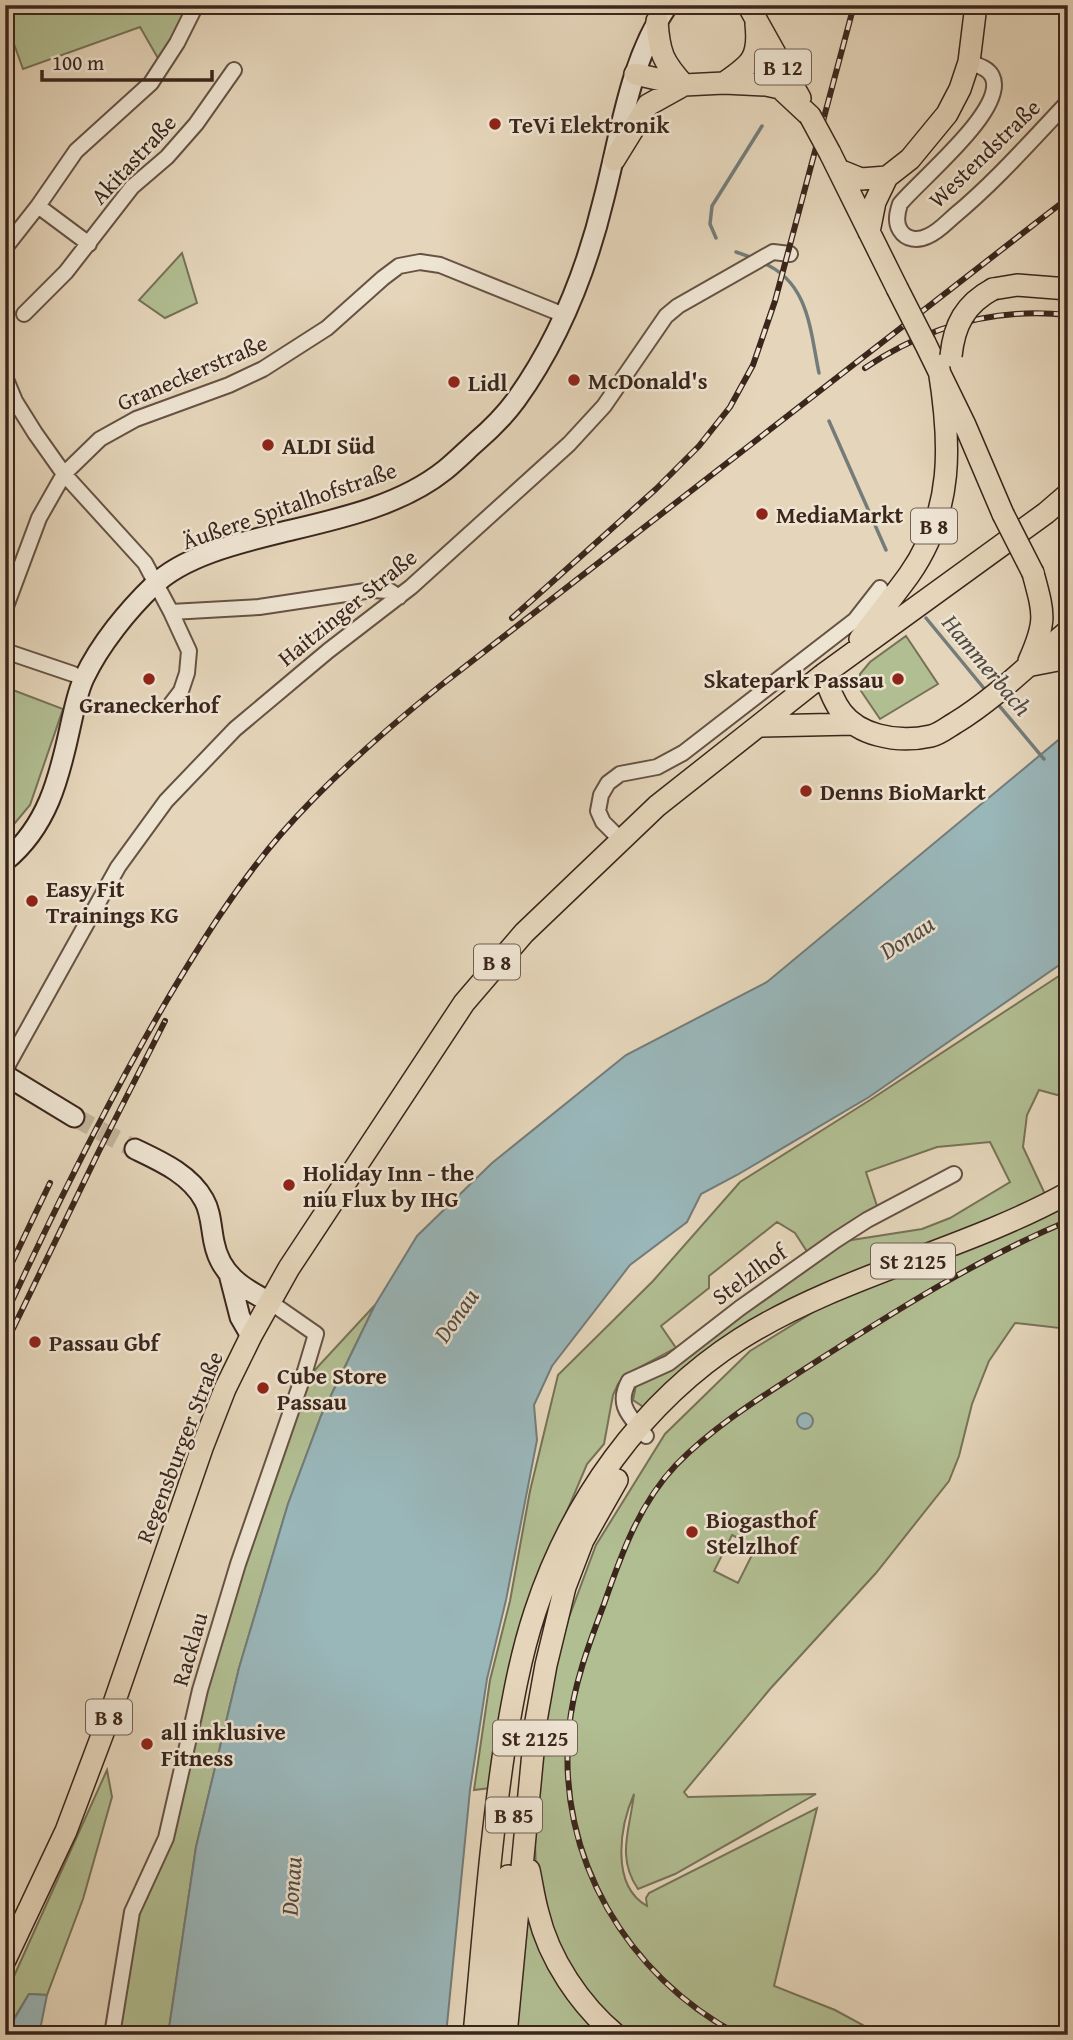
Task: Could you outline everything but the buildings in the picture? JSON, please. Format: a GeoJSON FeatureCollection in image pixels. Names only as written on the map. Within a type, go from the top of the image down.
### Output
{"type":"FeatureCollection","features":[{"type":"Feature","properties":{"kind":"main road"},"geometry":{"type":"LineString","coordinates":[[869,232],[875,202],[887,177],[910,159],[947,114],[960,89],[969,62],[975,6]]}},
{"type":"Feature","properties":{"kind":"main road"},"geometry":{"type":"LineString","coordinates":[[724,83],[747,67],[756,54],[758,42],[752,12]]}},
{"type":"Feature","properties":{"kind":"main road","name":"B 12"},"geometry":{"type":"LineString","coordinates":[[752,12],[810,116],[925,343],[945,363]]}},
{"type":"Feature","properties":{"kind":"main road"},"geometry":{"type":"LineString","coordinates":[[662,13],[659,47],[666,65],[684,85]]}},
{"type":"Feature","properties":{"kind":"main road"},"geometry":{"type":"LineString","coordinates":[[635,74],[684,85],[724,83],[780,88],[810,116]]}},
{"type":"Feature","properties":{"kind":"main road"},"geometry":{"type":"LineString","coordinates":[[614,160],[648,104],[684,85]]}},
{"type":"Feature","properties":{"kind":"main road"},"geometry":{"type":"LineString","coordinates":[[834,162],[860,179],[887,177]]}},
{"type":"Feature","properties":{"kind":"main road","name":"B 8"},"geometry":{"type":"LineString","coordinates":[[846,658],[910,573],[929,540],[940,508],[947,477],[948,455],[945,363],[962,315],[971,303],[993,289],[1017,285],[1068,289]]}},
{"type":"Feature","properties":{"kind":"main road","name":"B 8"},"geometry":{"type":"LineString","coordinates":[[945,363],[965,425],[1032,573]]}},
{"type":"Feature","properties":{"kind":"main road","name":"Regensburger Straße"},"geometry":{"type":"LineString","coordinates":[[5,1960],[66,1831],[225,1389],[270,1302],[326,1210],[464,1003],[524,933],[657,806],[824,674],[1046,513],[1068,494]]}},
{"type":"Feature","properties":{"kind":"main road"},"geometry":{"type":"LineString","coordinates":[[824,674],[833,701],[854,724],[873,734],[909,739],[934,735],[973,712],[1068,630],[1032,573]]}},
{"type":"Feature","properties":{"kind":"main road"},"geometry":{"type":"LineString","coordinates":[[1027,666],[1041,634],[1043,608],[1032,573]]}},
{"type":"Feature","properties":{"kind":"main road"},"geometry":{"type":"LineString","coordinates":[[1027,666],[1068,658]]}},
{"type":"Feature","properties":{"kind":"main road"},"geometry":{"type":"LineString","coordinates":[[759,726],[854,724]]}},
{"type":"Feature","properties":{"kind":"main road","name":"St 2125"},"geometry":{"type":"LineString","coordinates":[[528,1812],[555,1562],[587,1502],[682,1382],[741,1339],[810,1302],[1033,1212],[1068,1193]]}},
{"type":"Feature","properties":{"kind":"main road"},"geometry":{"type":"LineString","coordinates":[[474,2035],[499,1783],[520,1665],[551,1600]]}},
{"type":"Feature","properties":{"kind":"main road","name":"B 85"},"geometry":{"type":"LineString","coordinates":[[490,2035],[529,1682],[551,1600]]}},
{"type":"Feature","properties":{"kind":"main road"},"geometry":{"type":"LineString","coordinates":[[506,2035],[528,1812]]}},
{"type":"Feature","properties":{"kind":"main road","name":"B 85"},"geometry":{"type":"LineString","coordinates":[[528,1812],[528,1863],[538,1914],[547,1941],[559,1965],[586,2004],[616,2035]]}},
{"type":"Feature","properties":{"kind":"street"},"geometry":{"type":"LineString","coordinates":[[5,248],[76,151],[151,83],[177,43],[195,5]]}},
{"type":"Feature","properties":{"kind":"street","name":"Äußere Spitalhofstraße"},"geometry":{"type":"LineString","coordinates":[[5,861],[18,851],[32,833],[48,804],[61,768],[84,678],[103,646],[156,583],[188,563],[223,549],[362,511],[420,486],[444,471],[484,435],[515,401],[552,343],[583,271],[635,74],[662,13]]}},
{"type":"Feature","properties":{"kind":"street","name":"Westendstraße"},"geometry":{"type":"LineString","coordinates":[[969,62],[984,68],[992,76],[994,88],[990,100],[969,132],[900,204],[898,228],[904,236],[911,239],[934,233],[967,205],[1068,102]]}},
{"type":"Feature","properties":{"kind":"street","name":"Akitastraße"},"geometry":{"type":"LineString","coordinates":[[24,314],[43,298],[89,244],[132,187],[167,157],[197,124],[234,71]]}},
{"type":"Feature","properties":{"kind":"street"},"geometry":{"type":"LineString","coordinates":[[38,206],[89,244]]}},
{"type":"Feature","properties":{"kind":"street","name":"Haitzinger Straße"},"geometry":{"type":"LineString","coordinates":[[5,1072],[118,867],[166,801],[235,729],[398,597],[569,444],[604,406],[666,316],[678,306],[773,252],[790,254]]}},
{"type":"Feature","properties":{"kind":"street","name":"Graneckerstraße"},"geometry":{"type":"LineString","coordinates":[[5,609],[39,518],[64,474],[100,439],[136,419],[229,385],[290,353],[327,328],[383,278],[400,267],[420,262],[440,265],[564,316]]}},
{"type":"Feature","properties":{"kind":"street"},"geometry":{"type":"LineString","coordinates":[[5,377],[15,401],[64,474],[145,563],[171,612],[190,651],[181,691],[171,704]]}},
{"type":"Feature","properties":{"kind":"street"},"geometry":{"type":"LineString","coordinates":[[620,839],[603,822],[598,811],[601,795],[608,783],[620,774],[657,767],[683,753],[855,620],[880,588]]}},
{"type":"Feature","properties":{"kind":"street"},"geometry":{"type":"LineString","coordinates":[[171,612],[259,607],[372,590],[390,591],[398,597]]}},
{"type":"Feature","properties":{"kind":"street"},"geometry":{"type":"LineString","coordinates":[[5,651],[73,674]]}},
{"type":"Feature","properties":{"kind":"street"},"geometry":{"type":"LineString","coordinates":[[5,1072],[74,1117]]}},
{"type":"Feature","properties":{"kind":"street"},"geometry":{"type":"LineString","coordinates":[[135,1149],[166,1164],[194,1186],[205,1201],[221,1264],[230,1278],[240,1317],[251,1336]]}},
{"type":"Feature","properties":{"kind":"street","name":"Stelzlhof"},"geometry":{"type":"LineString","coordinates":[[642,1431],[624,1406],[622,1398],[629,1381],[669,1363],[761,1293],[867,1220],[954,1174]]}},
{"type":"Feature","properties":{"kind":"street"},"geometry":{"type":"LineString","coordinates":[[230,1278],[270,1302]]}},
{"type":"Feature","properties":{"kind":"street","name":"Racklau"},"geometry":{"type":"LineString","coordinates":[[112,2035],[132,1912],[166,1838],[200,1690],[238,1564],[316,1334],[270,1302]]}},
{"type":"Feature","properties":{"kind":"green space"},"geometry":{"type":"Polygon","coordinates":[[[5,5],[196,5],[163,67],[140,27],[23,69],[10,33],[5,35],[5,5]]]}},
{"type":"Feature","properties":{"kind":"green space"},"geometry":{"type":"Polygon","coordinates":[[[182,253],[197,303],[165,318],[139,300],[182,253]]]}},
{"type":"Feature","properties":{"kind":"green space","name":"Skatepark Passau"},"geometry":{"type":"Polygon","coordinates":[[[906,636],[938,684],[880,719],[861,691],[860,674],[870,662],[906,636]]]}},
{"type":"Feature","properties":{"kind":"green space"},"geometry":{"type":"Polygon","coordinates":[[[5,687],[63,709],[30,805],[5,835],[5,687]]]}},
{"type":"Feature","properties":{"kind":"green space"},"geometry":{"type":"Polygon","coordinates":[[[1068,970],[1068,1098],[1039,1090],[1027,1115],[1023,1147],[1045,1194],[1011,1212],[779,1306],[645,1408],[633,1400],[636,1385],[666,1370],[839,1242],[922,1229],[950,1218],[1010,1182],[990,1142],[937,1147],[866,1172],[877,1206],[808,1253],[795,1233],[777,1222],[709,1276],[709,1288],[661,1326],[676,1348],[627,1374],[618,1384],[613,1395],[604,1444],[587,1464],[562,1523],[490,1788],[474,1790],[490,1680],[510,1601],[530,1491],[558,1375],[653,1281],[740,1182],[1068,970]]]}},
{"type":"Feature","properties":{"kind":"green space"},"geometry":{"type":"Polygon","coordinates":[[[1068,1206],[1068,1329],[1015,1323],[989,1361],[972,1404],[959,1456],[949,1481],[876,1573],[770,1689],[684,1792],[688,1797],[816,1794],[675,1874],[638,1889],[631,1877],[626,1854],[634,1794],[625,1822],[621,1854],[623,1870],[627,1884],[635,1896],[647,1906],[646,1898],[649,1893],[817,1808],[774,1986],[835,2010],[881,2035],[624,2035],[584,1990],[563,1954],[549,1924],[536,1873],[535,1842],[540,1764],[553,1676],[568,1620],[596,1545],[665,1434],[750,1351],[820,1308],[1068,1206]],[[732,1535],[714,1571],[738,1583],[756,1547],[732,1535]]]}},
{"type":"Feature","properties":{"kind":"green space"},"geometry":{"type":"Polygon","coordinates":[[[375,1305],[321,1416],[288,1504],[239,1668],[196,1847],[168,2035],[120,2035],[134,1923],[148,1896],[169,1841],[206,1692],[244,1567],[312,1373],[375,1305]]]}},
{"type":"Feature","properties":{"kind":"green space"},"geometry":{"type":"Polygon","coordinates":[[[107,1770],[112,1797],[83,1899],[47,1995],[29,1994],[5,2033],[5,1996],[107,1770]]]}},
{"type":"Feature","properties":{"kind":"green space"},"geometry":{"type":"Polygon","coordinates":[[[526,1884],[608,2035],[513,2035],[526,1884]]]}},
{"type":"Feature","properties":{"kind":"water","name":"Donau"},"geometry":{"type":"Polygon","coordinates":[[[1068,732],[1068,959],[869,1097],[701,1194],[687,1222],[630,1265],[552,1366],[534,1405],[537,1440],[506,1600],[487,1679],[470,1790],[446,2035],[168,2035],[196,1847],[239,1668],[288,1504],[321,1416],[375,1305],[417,1236],[492,1163],[626,1055],[767,982],[1068,732]]]}},
{"type":"Feature","properties":{"kind":"water"},"geometry":{"type":"Polygon","coordinates":[[[802,1413],[808,1413],[813,1421],[811,1427],[802,1429],[797,1424],[797,1418],[802,1413]]]}},
{"type":"Feature","properties":{"kind":"water"},"geometry":{"type":"Polygon","coordinates":[[[29,1994],[47,1995],[39,2035],[5,2035],[29,1994]]]}},
{"type":"Feature","properties":{"kind":"waterway","name":"Hammerbach"},"geometry":{"type":"LineString","coordinates":[[716,238],[710,224],[712,206],[762,126]]}},
{"type":"Feature","properties":{"kind":"waterway","name":"Hammerbach"},"geometry":{"type":"LineString","coordinates":[[736,252],[753,258]]}},
{"type":"Feature","properties":{"kind":"waterway","name":"Hammerbach"},"geometry":{"type":"LineString","coordinates":[[763,263],[778,271],[799,295],[809,324],[819,373]]}},
{"type":"Feature","properties":{"kind":"waterway","name":"Hammerbach"},"geometry":{"type":"LineString","coordinates":[[829,421],[886,550]]}},
{"type":"Feature","properties":{"kind":"waterway","name":"Hammerbach"},"geometry":{"type":"LineString","coordinates":[[926,618],[987,692]]}},
{"type":"Feature","properties":{"kind":"waterway","name":"Hammerbach"},"geometry":{"type":"LineString","coordinates":[[997,703],[1044,759]]}},
{"type":"Feature","properties":{"kind":"tunnel"},"geometry":{"type":"LineString","coordinates":[[74,1117],[135,1149]]}},
{"type":"Feature","properties":{"kind":"railway"},"geometry":{"type":"LineString","coordinates":[[512,618],[656,489],[699,446],[730,407],[753,365],[775,301],[854,5]]}},
{"type":"Feature","properties":{"kind":"railway"},"geometry":{"type":"LineString","coordinates":[[5,1316],[82,1156],[167,1000],[235,893],[265,853],[318,794],[357,756],[440,686],[1068,198]]}},
{"type":"Feature","properties":{"kind":"railway"},"geometry":{"type":"LineString","coordinates":[[865,368],[912,341],[962,323],[1014,314],[1068,315]]}},
{"type":"Feature","properties":{"kind":"railway"},"geometry":{"type":"LineString","coordinates":[[5,1345],[165,1021]]}},
{"type":"Feature","properties":{"kind":"railway"},"geometry":{"type":"LineString","coordinates":[[5,1277],[50,1183]]}},
{"type":"Feature","properties":{"kind":"railway"},"geometry":{"type":"LineString","coordinates":[[739,2035],[699,2010],[663,1980],[633,1946],[607,1908],[588,1867],[574,1823],[568,1776],[571,1713],[587,1650],[624,1549],[641,1513],[663,1480],[692,1450],[726,1422],[817,1361],[939,1286],[1002,1251],[1068,1221]]}},
{"type":"Feature","properties":{"kind":"place","name":"TeVi Elektronik"},"geometry":{"type":"Point","coordinates":[495,124]}},
{"type":"Feature","properties":{"kind":"place","name":"McDonald's"},"geometry":{"type":"Point","coordinates":[574,380]}},
{"type":"Feature","properties":{"kind":"place","name":"Lidl"},"geometry":{"type":"Point","coordinates":[454,382]}},
{"type":"Feature","properties":{"kind":"place","name":"ALDI Süd"},"geometry":{"type":"Point","coordinates":[268,445]}},
{"type":"Feature","properties":{"kind":"place","name":"MediaMarkt"},"geometry":{"type":"Point","coordinates":[762,514]}},
{"type":"Feature","properties":{"kind":"place","name":"Graneckerhof"},"geometry":{"type":"Point","coordinates":[149,679]}},
{"type":"Feature","properties":{"kind":"place","name":"Skatepark Passau"},"geometry":{"type":"Point","coordinates":[898,679]}},
{"type":"Feature","properties":{"kind":"place","name":"Denns BioMarkt"},"geometry":{"type":"Point","coordinates":[806,791]}},
{"type":"Feature","properties":{"kind":"place","name":"Easy Fit Trainings KG"},"geometry":{"type":"Point","coordinates":[32,901]}},
{"type":"Feature","properties":{"kind":"place","name":"Holiday Inn - the niu Flux by IHG"},"geometry":{"type":"Point","coordinates":[289,1185]}},
{"type":"Feature","properties":{"kind":"place","name":"Passau Gbf"},"geometry":{"type":"Point","coordinates":[35,1342]}},
{"type":"Feature","properties":{"kind":"place","name":"Cube Store Passau"},"geometry":{"type":"Point","coordinates":[263,1388]}},
{"type":"Feature","properties":{"kind":"place","name":"Biogasthof Stelzlhof"},"geometry":{"type":"Point","coordinates":[692,1532]}},
{"type":"Feature","properties":{"kind":"place","name":"all inklusive Fitness"},"geometry":{"type":"Point","coordinates":[147,1744]}}]}
